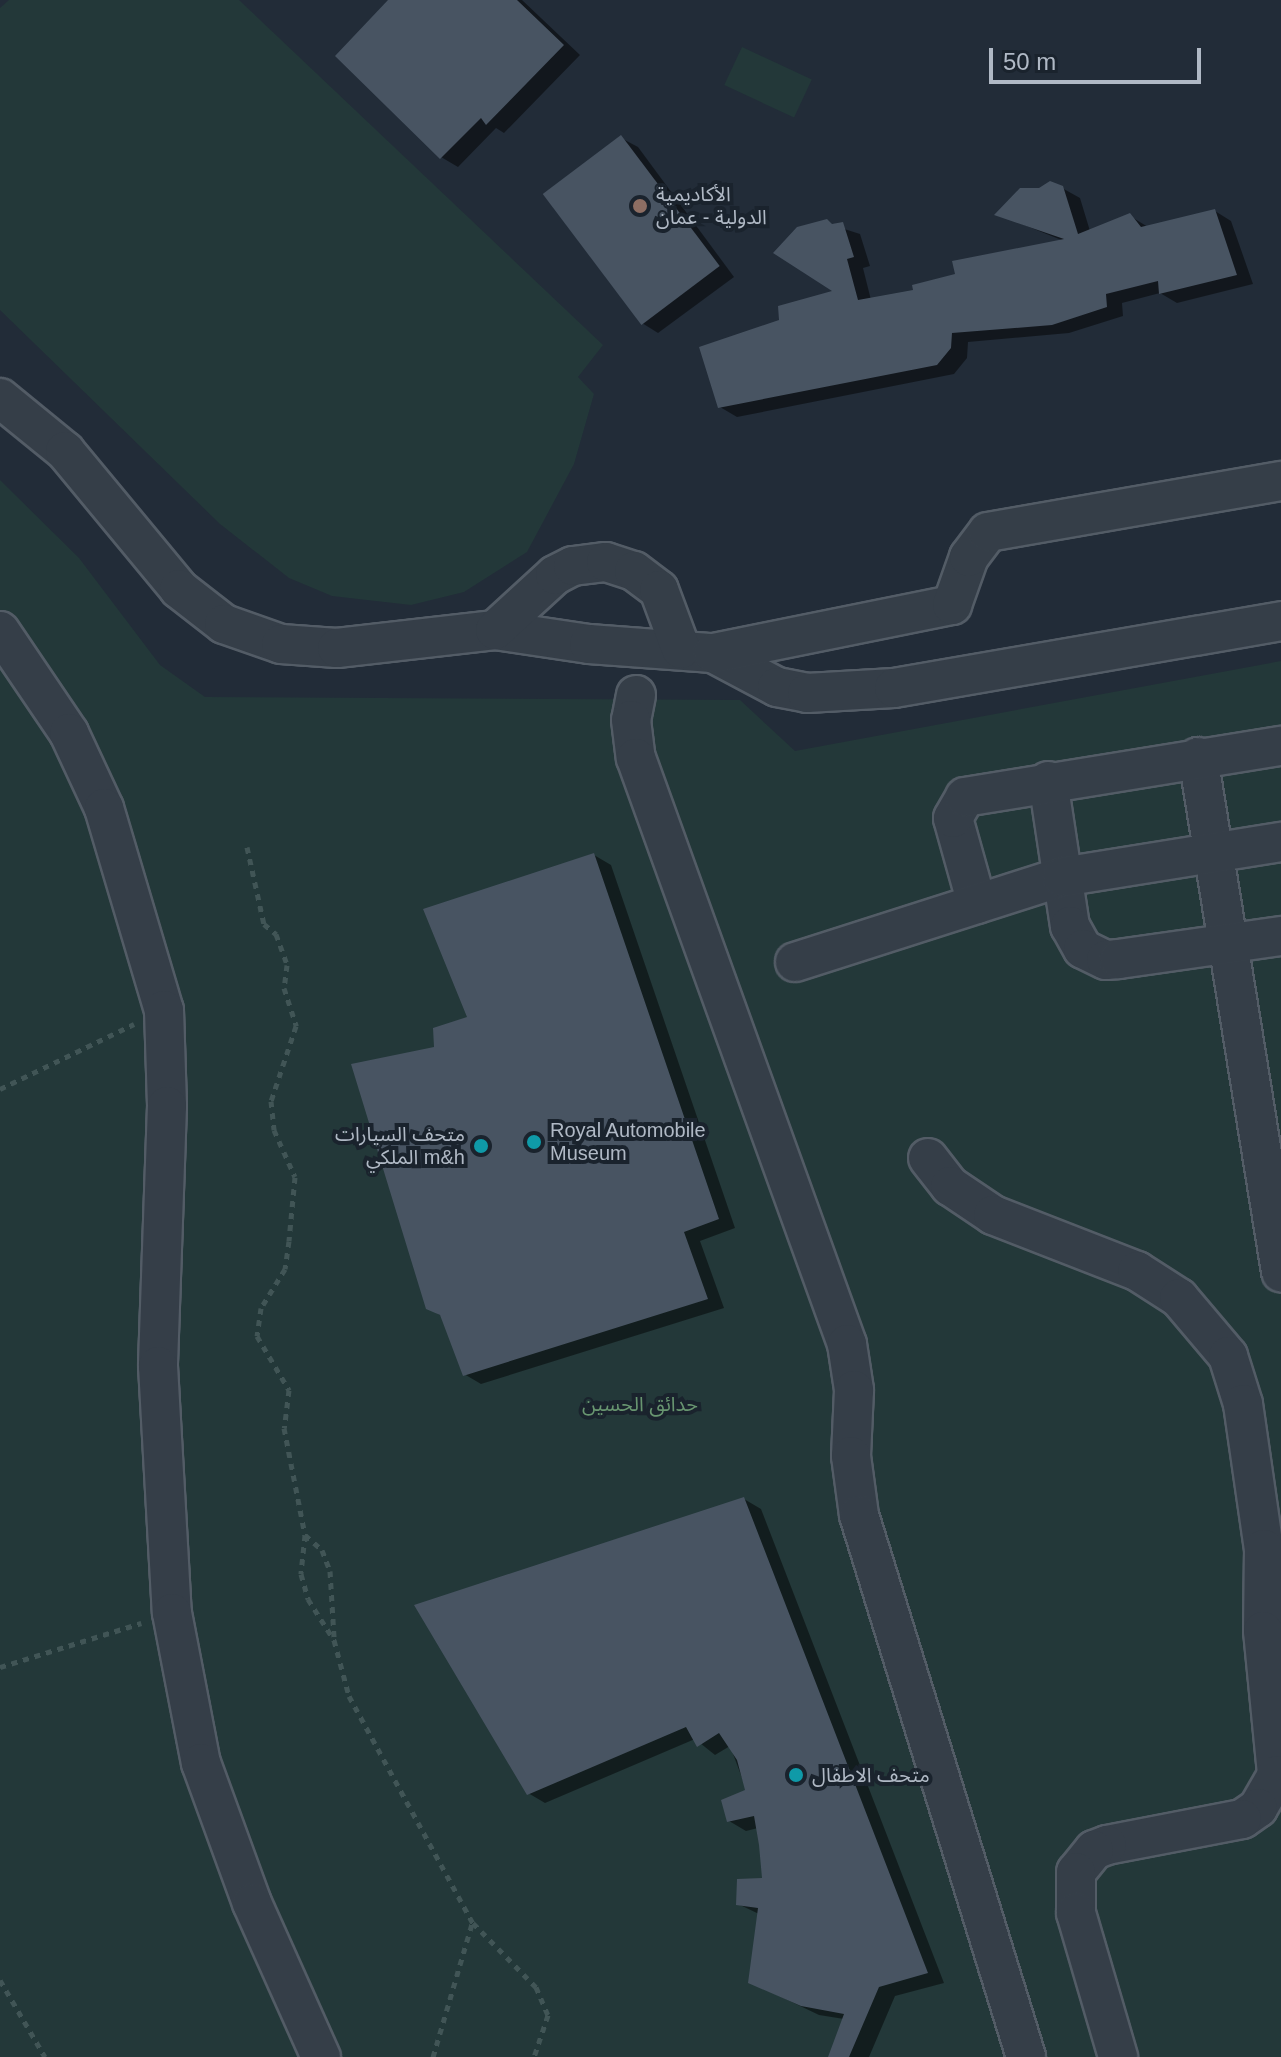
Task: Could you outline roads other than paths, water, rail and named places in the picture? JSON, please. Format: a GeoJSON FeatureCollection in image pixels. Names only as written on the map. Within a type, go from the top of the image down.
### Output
{"type":"FeatureCollection","features":[{"type":"Feature","properties":{"kind":"lane"},"geometry":{"type":"LineString","coordinates":[[0,398],[65,451],[179,589],[224,624],[281,644],[337,648],[495,630],[589,644],[697,651],[952,605],[969,557],[988,532],[1281,481]]}},
{"type":"Feature","properties":{"kind":"lane"},"geometry":{"type":"LineString","coordinates":[[495,630],[555,575],[573,566],[606,562],[634,571],[659,590],[697,651],[777,687],[807,693],[894,688],[1281,621]]}},
{"type":"Feature","properties":{"kind":"lane"},"geometry":{"type":"LineString","coordinates":[[0,631],[69,733],[104,808],[164,1010],[167,1106],[158,1366],[172,1613],[201,1763],[252,1903],[321,2057]]}},
{"type":"Feature","properties":{"kind":"lane"},"geometry":{"type":"LineString","coordinates":[[636,695],[631,720],[636,758],[847,1344],[854,1390],[851,1466],[859,1515],[1026,2057]]}},
{"type":"Feature","properties":{"kind":"lane"},"geometry":{"type":"LineString","coordinates":[[977,904],[955,826],[959,803],[972,794],[1281,746]]}},
{"type":"Feature","properties":{"kind":"lane"},"geometry":{"type":"LineString","coordinates":[[1198,757],[1281,1272]]}},
{"type":"Feature","properties":{"kind":"lane"},"geometry":{"type":"LineString","coordinates":[[1048,781],[1074,939],[1094,956],[1119,959],[1281,936]]}},
{"type":"Feature","properties":{"kind":"lane"},"geometry":{"type":"LineString","coordinates":[[795,962],[1062,877],[1281,842]]}},
{"type":"Feature","properties":{"kind":"lane"},"geometry":{"type":"LineString","coordinates":[[928,1158],[950,1186],[993,1215],[1158,1284],[1198,1315],[1228,1356],[1243,1404],[1272,1621],[1279,1756],[1277,1775],[1258,1808],[1224,1825],[1107,1845],[1094,1850],[1076,1872],[1076,1913],[1118,2057]]}},
{"type":"Feature","properties":{"kind":"place","name":"الأكاديمية الدولية - عمان"},"geometry":{"type":"Point","coordinates":[640,206]}},
{"type":"Feature","properties":{"kind":"place","name":"Royal Automobile Museum"},"geometry":{"type":"Point","coordinates":[534,1142]}},
{"type":"Feature","properties":{"kind":"place","name":"متحف السيارات الملكي m&h"},"geometry":{"type":"Point","coordinates":[481,1146]}},
{"type":"Feature","properties":{"kind":"place","name":"متحف الاطفال"},"geometry":{"type":"Point","coordinates":[796,1775]}},
{"type":"Feature","properties":{"kind":"park label","name":"حدائق الحسين"},"geometry":{"type":"Point","coordinates":[640,1404]}}]}
